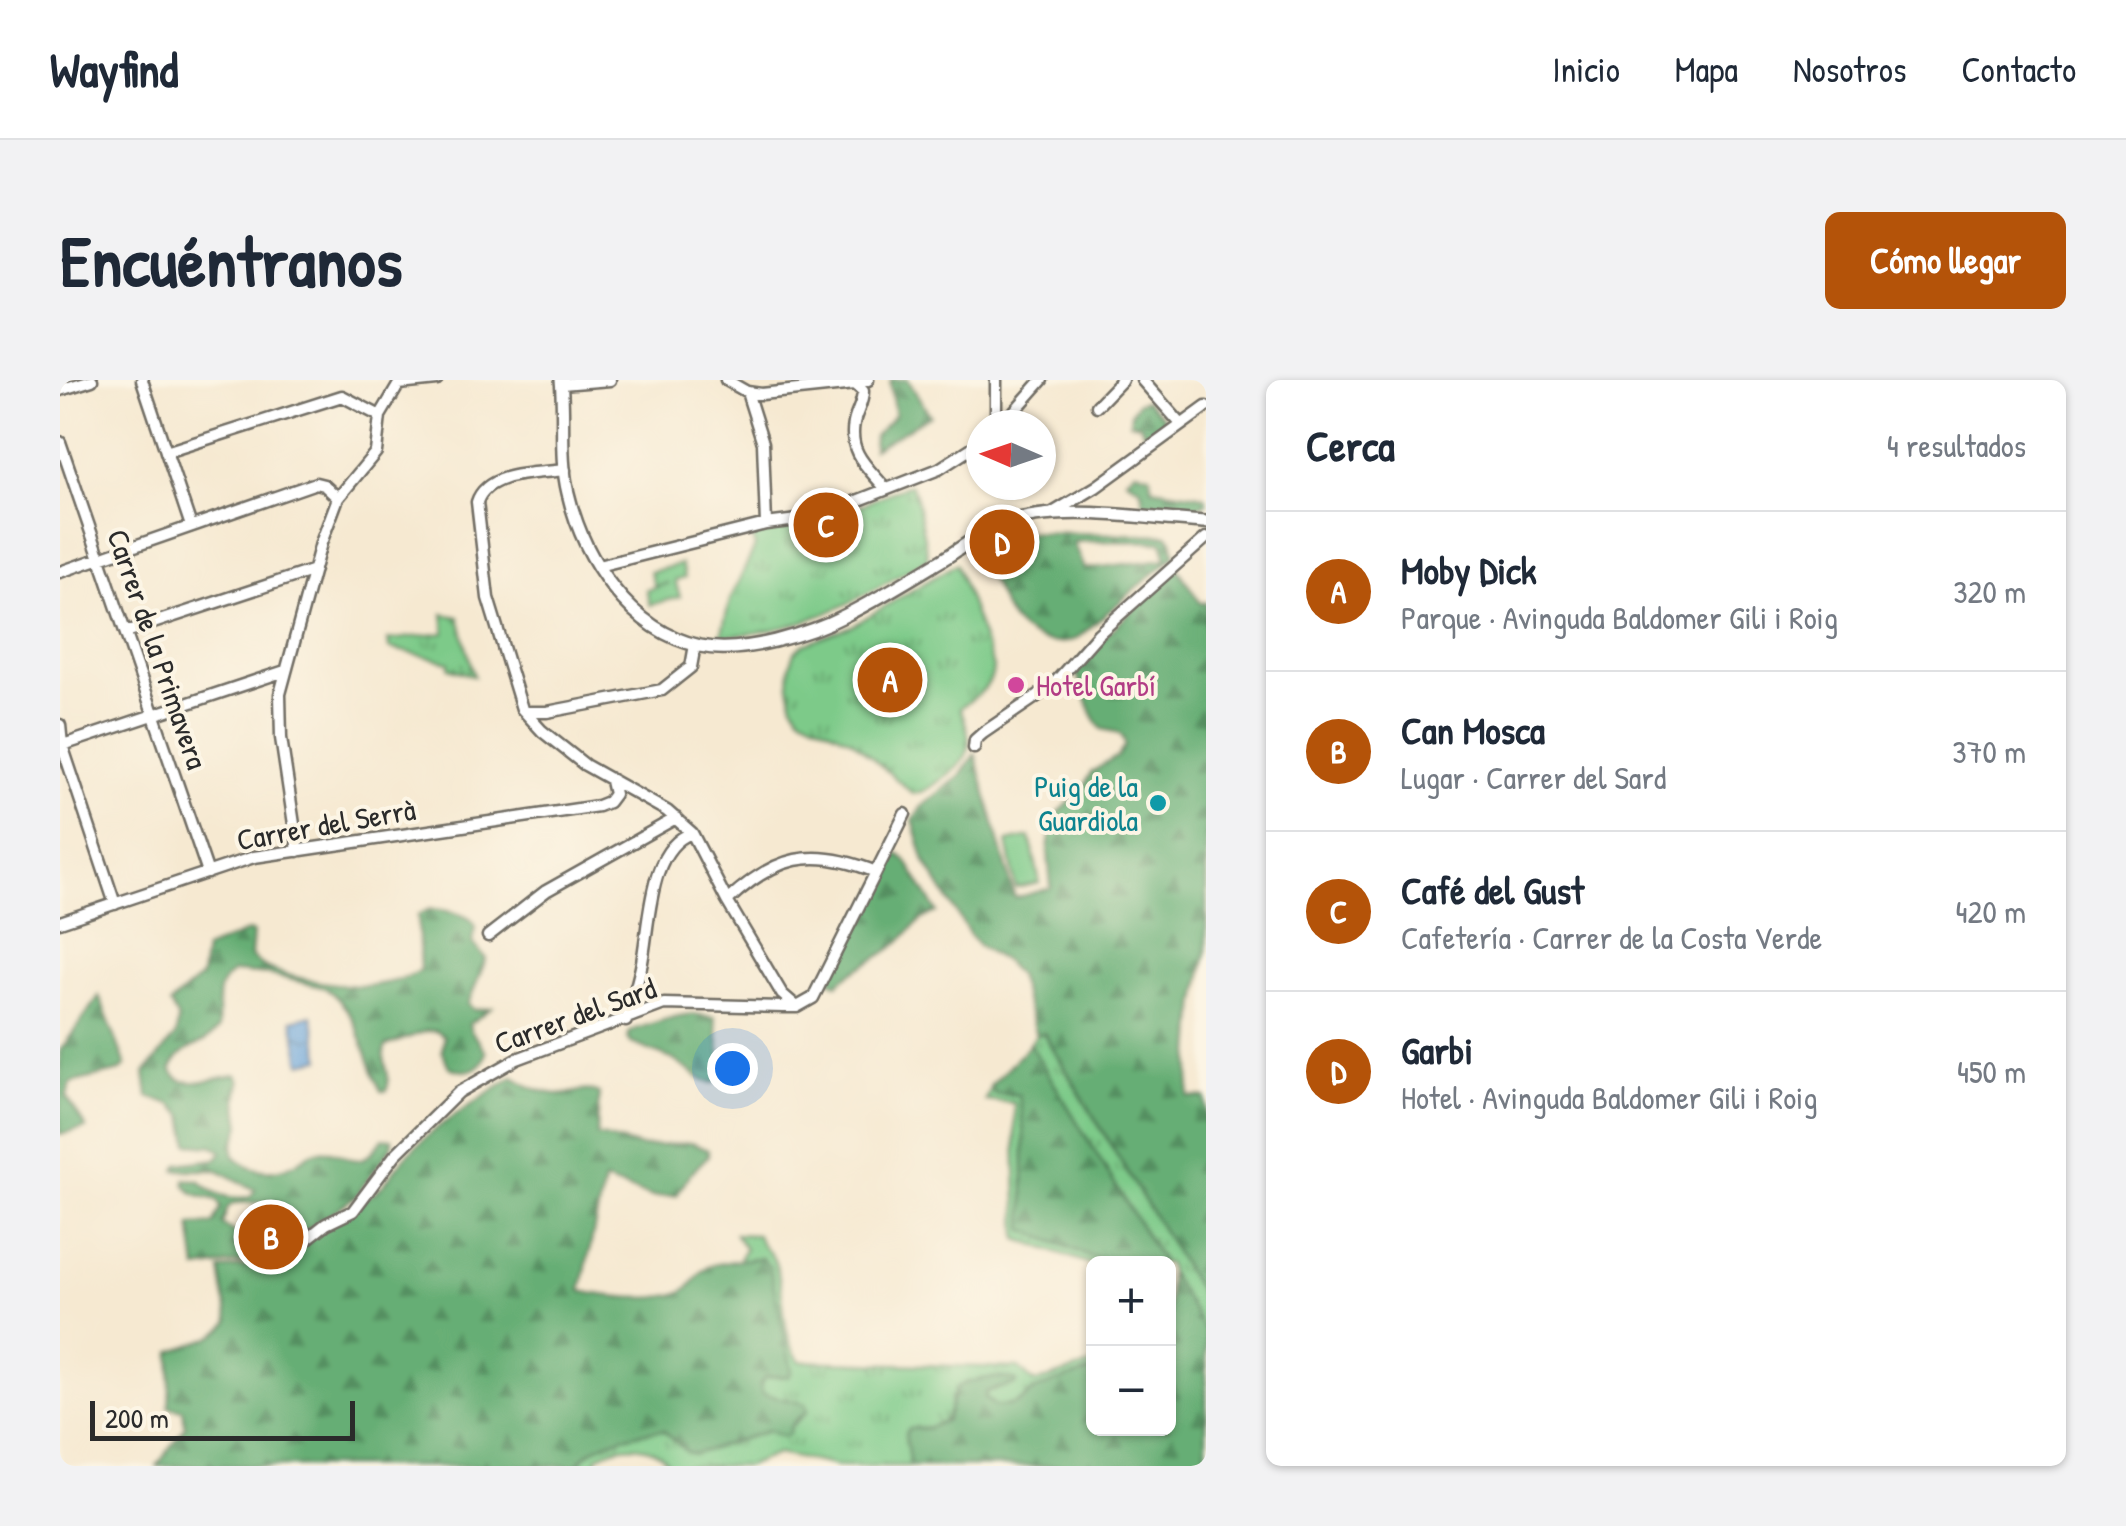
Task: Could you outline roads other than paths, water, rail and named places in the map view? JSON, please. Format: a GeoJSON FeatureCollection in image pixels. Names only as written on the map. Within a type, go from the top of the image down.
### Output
{"type":"FeatureCollection","features":[{"type":"Feature","properties":{"kind":"street"},"geometry":{"type":"LineString","coordinates":[[60,390],[92,380]]}},
{"type":"Feature","properties":{"kind":"street"},"geometry":{"type":"LineString","coordinates":[[142,380],[191,526]]}},
{"type":"Feature","properties":{"kind":"street"},"geometry":{"type":"LineString","coordinates":[[298,851],[279,707],[285,671],[314,570],[338,498],[376,452],[380,416],[399,384],[406,380],[437,380]]}},
{"type":"Feature","properties":{"kind":"street"},"geometry":{"type":"LineString","coordinates":[[610,380],[562,382],[565,470],[576,521],[598,566],[632,609],[695,645],[745,645],[809,631],[888,592],[991,529],[1020,519],[1049,515],[1206,522]]}},
{"type":"Feature","properties":{"kind":"street"},"geometry":{"type":"LineString","coordinates":[[726,380],[747,392],[760,394],[868,380]]}},
{"type":"Feature","properties":{"kind":"street"},"geometry":{"type":"LineString","coordinates":[[996,380],[996,410]]}},
{"type":"Feature","properties":{"kind":"street"},"geometry":{"type":"LineString","coordinates":[[1015,410],[1042,380]]}},
{"type":"Feature","properties":{"kind":"street"},"geometry":{"type":"LineString","coordinates":[[1097,406],[1122,380]]}},
{"type":"Feature","properties":{"kind":"street"},"geometry":{"type":"LineString","coordinates":[[1142,380],[1181,424]]}},
{"type":"Feature","properties":{"kind":"street"},"geometry":{"type":"LineString","coordinates":[[1151,390],[1162,380]]}},
{"type":"Feature","properties":{"kind":"street"},"geometry":{"type":"LineString","coordinates":[[854,384],[863,392],[854,424],[857,455],[864,469],[885,488]]}},
{"type":"Feature","properties":{"kind":"street"},"geometry":{"type":"LineString","coordinates":[[747,392],[763,443],[766,524]]}},
{"type":"Feature","properties":{"kind":"street"},"geometry":{"type":"LineString","coordinates":[[166,452],[342,396],[380,416]]}},
{"type":"Feature","properties":{"kind":"street"},"geometry":{"type":"LineString","coordinates":[[1049,515],[1096,487],[1206,407]]}},
{"type":"Feature","properties":{"kind":"street","name":"Carrer de la Primavera"},"geometry":{"type":"LineString","coordinates":[[60,442],[208,873]]}},
{"type":"Feature","properties":{"kind":"street"},"geometry":{"type":"LineString","coordinates":[[598,566],[766,524],[813,518],[939,468],[966,451]]}},
{"type":"Feature","properties":{"kind":"street"},"geometry":{"type":"LineString","coordinates":[[565,470],[495,481],[484,488],[478,502],[488,598],[511,682],[524,712],[542,730],[611,780],[676,818],[692,833],[782,994],[797,1007],[813,998],[905,814]]}},
{"type":"Feature","properties":{"kind":"street"},"geometry":{"type":"LineString","coordinates":[[60,572],[316,483],[338,498]]}},
{"type":"Feature","properties":{"kind":"street"},"geometry":{"type":"LineString","coordinates":[[974,748],[983,733],[1052,686],[1098,634],[1206,538]]}},
{"type":"Feature","properties":{"kind":"street"},"geometry":{"type":"LineString","coordinates":[[126,632],[314,570]]}},
{"type":"Feature","properties":{"kind":"street"},"geometry":{"type":"LineString","coordinates":[[524,712],[547,712],[662,690],[691,667],[695,645]]}},
{"type":"Feature","properties":{"kind":"street"},"geometry":{"type":"LineString","coordinates":[[61,745],[285,671]]}},
{"type":"Feature","properties":{"kind":"street"},"geometry":{"type":"LineString","coordinates":[[542,730],[540,721],[547,712]]}},
{"type":"Feature","properties":{"kind":"street"},"geometry":{"type":"LineString","coordinates":[[60,725],[61,745],[114,904]]}},
{"type":"Feature","properties":{"kind":"street"},"geometry":{"type":"LineString","coordinates":[[608,802],[614,794],[611,780]]}},
{"type":"Feature","properties":{"kind":"street","name":"Carrer del Serrà"},"geometry":{"type":"LineString","coordinates":[[60,922],[254,858],[608,802],[648,800]]}},
{"type":"Feature","properties":{"kind":"street"},"geometry":{"type":"LineString","coordinates":[[488,936],[546,890],[676,818]]}},
{"type":"Feature","properties":{"kind":"street"},"geometry":{"type":"LineString","coordinates":[[626,1021],[664,857],[674,844],[692,833]]}},
{"type":"Feature","properties":{"kind":"street"},"geometry":{"type":"LineString","coordinates":[[727,901],[753,876],[798,858],[848,863],[876,872]]}},
{"type":"Feature","properties":{"kind":"street","name":"Carrer del Sard"},"geometry":{"type":"LineString","coordinates":[[280,1260],[326,1224],[353,1211],[396,1155],[459,1092],[517,1060],[674,1004],[797,1007]]}},
{"type":"Feature","properties":{"kind":"water"},"geometry":{"type":"Polygon","coordinates":[[[312,1015],[321,1059],[301,1063],[292,1020],[312,1015]]]}},
{"type":"Feature","properties":{"kind":"place","name":"Café del Gust"},"geometry":{"type":"Point","coordinates":[826,525]}},
{"type":"Feature","properties":{"kind":"place","name":"Garbi"},"geometry":{"type":"Point","coordinates":[1002,542]}},
{"type":"Feature","properties":{"kind":"place","name":"Moby Dick"},"geometry":{"type":"Point","coordinates":[890,680]}},
{"type":"Feature","properties":{"kind":"place","name":"Hotel Garbí"},"geometry":{"type":"Point","coordinates":[1016,685]}},
{"type":"Feature","properties":{"kind":"place","name":"Puig de la Guardiola"},"geometry":{"type":"Point","coordinates":[1158,803]}},
{"type":"Feature","properties":{"kind":"place","name":"Can Mosca"},"geometry":{"type":"Point","coordinates":[271,1237]}}]}
